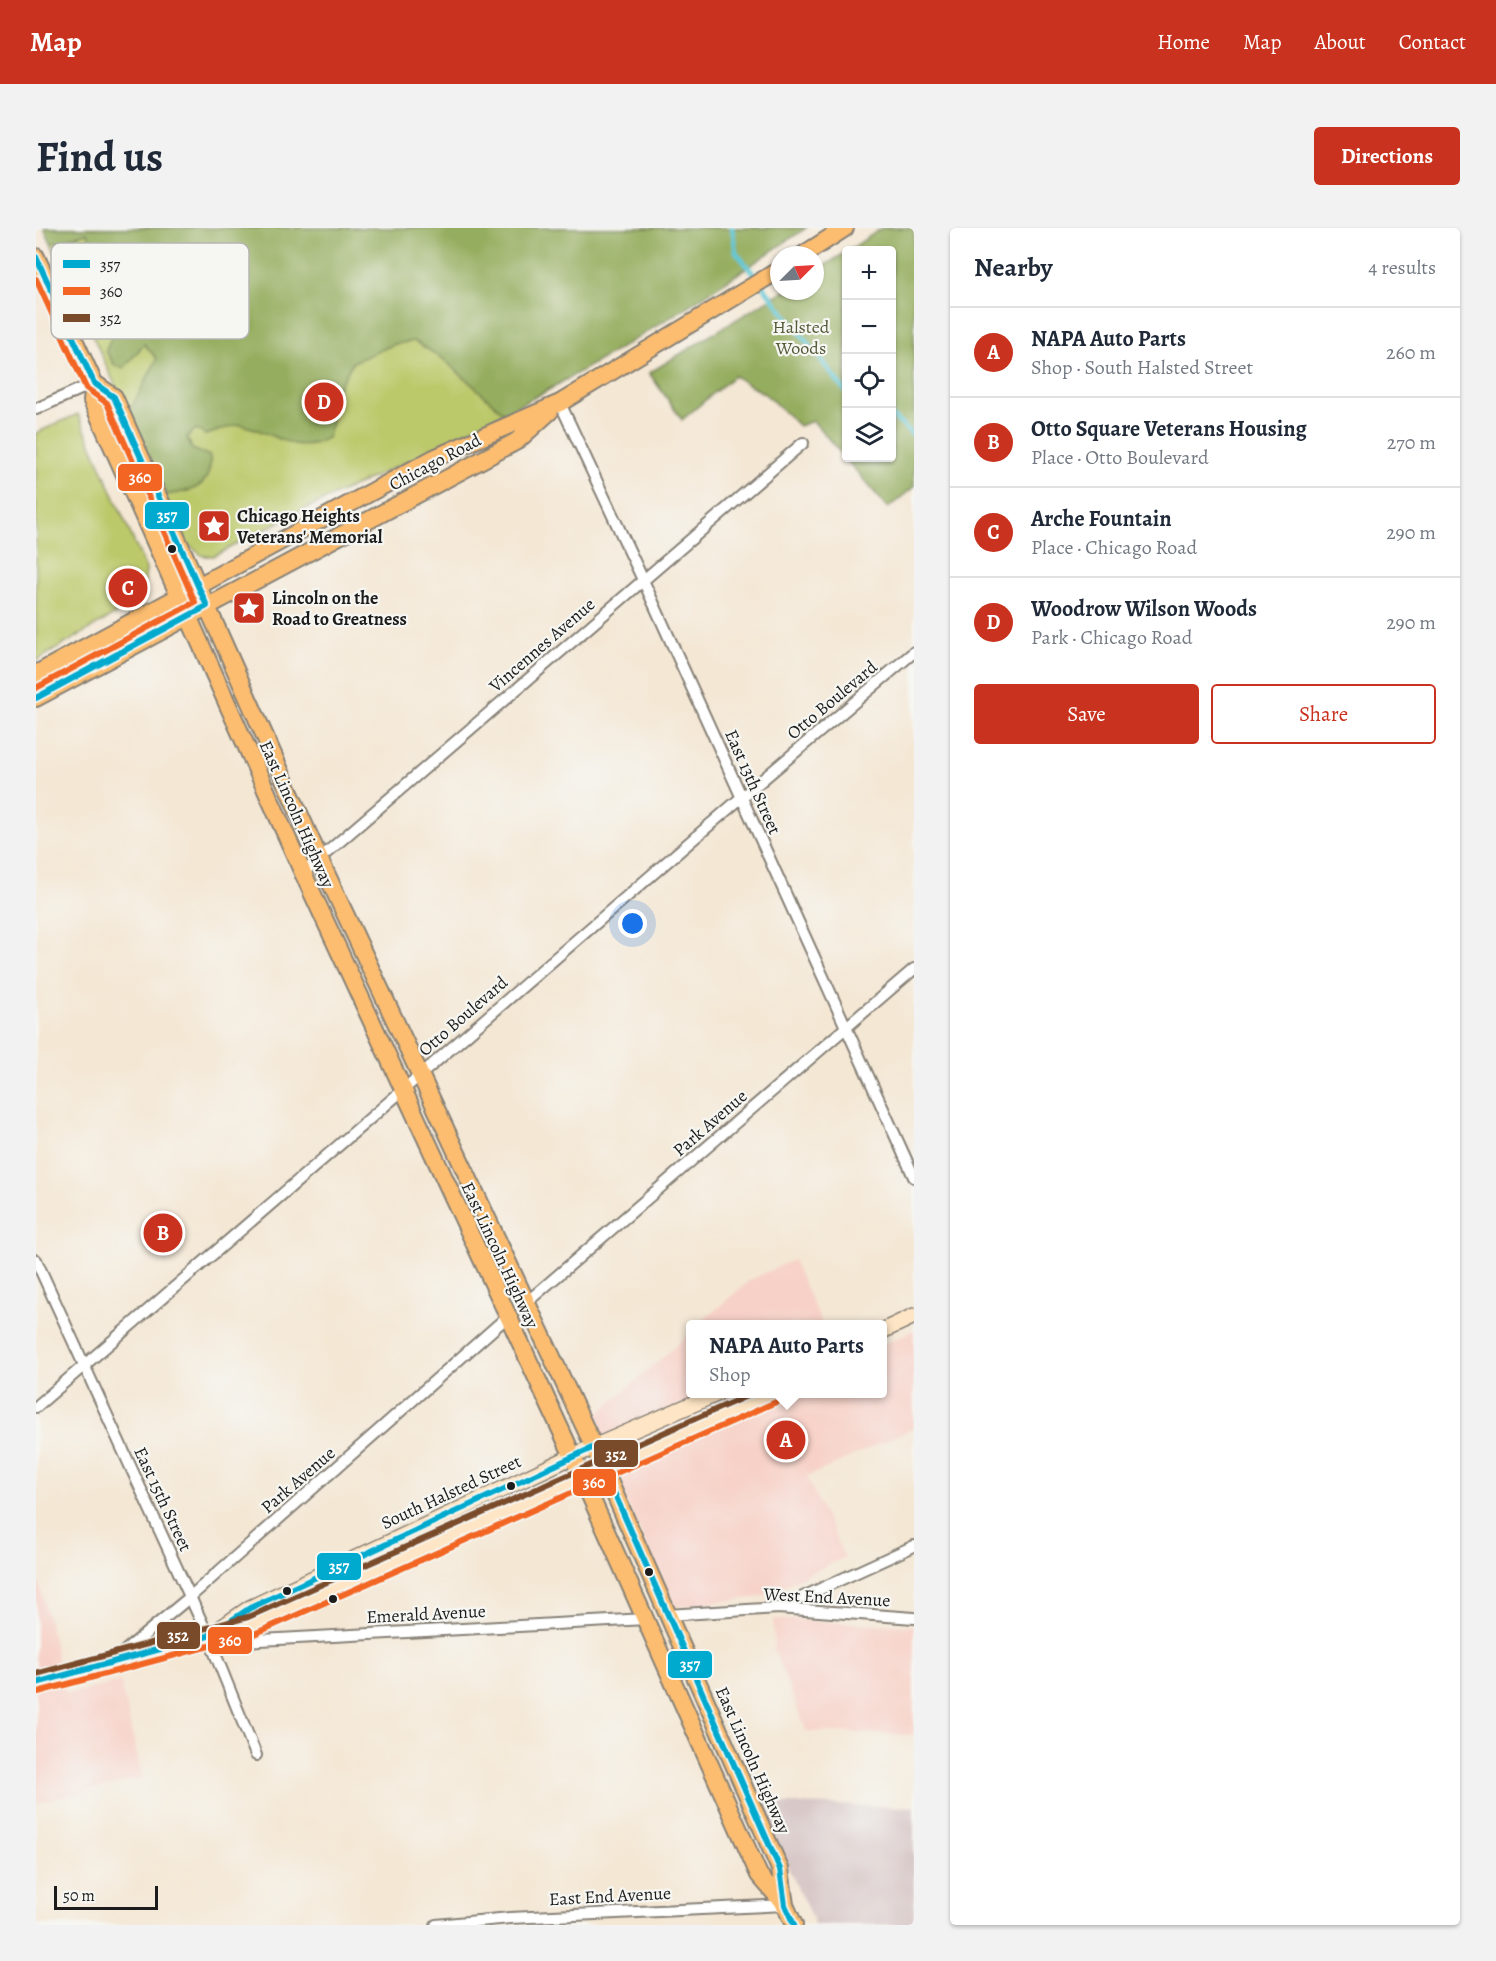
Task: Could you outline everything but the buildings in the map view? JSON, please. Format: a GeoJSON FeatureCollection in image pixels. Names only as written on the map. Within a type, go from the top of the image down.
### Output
{"type":"FeatureCollection","features":[{"type":"Feature","properties":{"kind":"main road"},"geometry":{"type":"LineString","coordinates":[[817,246],[845,228]]}},
{"type":"Feature","properties":{"kind":"main road"},"geometry":{"type":"LineString","coordinates":[[36,257],[51,289]]}},
{"type":"Feature","properties":{"kind":"main road","name":"Chicago Road"},"geometry":{"type":"LineString","coordinates":[[36,674],[198,584],[434,458],[560,402],[770,276]]}},
{"type":"Feature","properties":{"kind":"main road"},"geometry":{"type":"LineString","coordinates":[[74,339],[94,382]]}},
{"type":"Feature","properties":{"kind":"main road","name":"East Lincoln Highway"},"geometry":{"type":"LineString","coordinates":[[94,382],[114,397],[320,858],[594,1447],[780,1869],[785,1905],[794,1925]]}},
{"type":"Feature","properties":{"kind":"main road","name":"East Lincoln Highway"},"geometry":{"type":"LineString","coordinates":[[94,382],[92,401],[186,617],[402,1091],[573,1456],[759,1875],[785,1905]]}},
{"type":"Feature","properties":{"kind":"main road","name":"Chicago Road"},"geometry":{"type":"LineString","coordinates":[[36,698],[517,441],[560,402]]}},
{"type":"Feature","properties":{"kind":"street"},"geometry":{"type":"LineString","coordinates":[[36,409],[94,382]]}},
{"type":"Feature","properties":{"kind":"street","name":"East 13th Street"},"geometry":{"type":"LineString","coordinates":[[560,402],[914,1177]]}},
{"type":"Feature","properties":{"kind":"street","name":"Vincennes Avenue"},"geometry":{"type":"LineString","coordinates":[[303,873],[803,443]]}},
{"type":"Feature","properties":{"kind":"street","name":"Otto Boulevard"},"geometry":{"type":"LineString","coordinates":[[36,1407],[742,797],[914,652]]}},
{"type":"Feature","properties":{"kind":"street","name":"Park Avenue"},"geometry":{"type":"LineString","coordinates":[[527,1302],[914,969]]}},
{"type":"Feature","properties":{"kind":"street","name":"East 15th Street"},"geometry":{"type":"LineString","coordinates":[[36,1260],[208,1636],[256,1755]]}},
{"type":"Feature","properties":{"kind":"street"},"geometry":{"type":"LineString","coordinates":[[887,1328],[914,1316]]}},
{"type":"Feature","properties":{"kind":"street","name":"Park Avenue"},"geometry":{"type":"LineString","coordinates":[[107,1666],[190,1597],[507,1317]]}},
{"type":"Feature","properties":{"kind":"street","name":"South Halsted Street"},"geometry":{"type":"LineString","coordinates":[[208,1636],[250,1608],[573,1456],[707,1398]]}},
{"type":"Feature","properties":{"kind":"street","name":"South Halsted Street"},"geometry":{"type":"LineString","coordinates":[[36,1683],[251,1626],[763,1398]]}},
{"type":"Feature","properties":{"kind":"street"},"geometry":{"type":"LineString","coordinates":[[778,1608],[914,1546]]}},
{"type":"Feature","properties":{"kind":"street","name":"West End Avenue"},"geometry":{"type":"LineString","coordinates":[[667,1615],[778,1608],[914,1618]]}},
{"type":"Feature","properties":{"kind":"street","name":"Emerald Avenue"},"geometry":{"type":"LineString","coordinates":[[208,1636],[225,1642],[646,1619]]}},
{"type":"Feature","properties":{"kind":"street","name":"East End Avenue"},"geometry":{"type":"LineString","coordinates":[[436,1925],[510,1918],[785,1905]]}},
{"type":"Feature","properties":{"kind":"shaded area"},"geometry":{"type":"Polygon","coordinates":[[[793,1260],[820,1320],[704,1320],[750,1280],[793,1260]]]}},
{"type":"Feature","properties":{"kind":"shaded area"},"geometry":{"type":"Polygon","coordinates":[[[914,1330],[914,1428],[807,1477],[845,1557],[760,1597],[674,1607],[590,1421],[686,1337],[686,1398],[887,1398],[887,1343],[914,1330]]]}},
{"type":"Feature","properties":{"kind":"shaded area"},"geometry":{"type":"Polygon","coordinates":[[[36,1569],[66,1694],[121,1682],[142,1778],[36,1803],[36,1569]]]}},
{"type":"Feature","properties":{"kind":"shaded area"},"geometry":{"type":"Polygon","coordinates":[[[773,1619],[914,1626],[914,1735],[806,1731],[774,1649],[773,1619]]]}},
{"type":"Feature","properties":{"kind":"shaded area"},"geometry":{"type":"Polygon","coordinates":[[[758,1803],[914,1807],[914,1925],[815,1925],[758,1803]]]}},
{"type":"Feature","properties":{"kind":"green space"},"geometry":{"type":"Polygon","coordinates":[[[44,228],[806,228],[779,246],[770,246],[770,252],[736,275],[547,391],[415,458],[292,515],[214,556],[203,556],[187,544],[94,339],[249,339],[249,243],[51,243],[44,228]]]}},
{"type":"Feature","properties":{"kind":"green space"},"geometry":{"type":"Polygon","coordinates":[[[44,228],[806,228],[779,246],[770,246],[770,252],[619,349],[504,413],[442,358],[414,341],[395,344],[353,362],[332,398],[332,423],[327,438],[304,445],[284,441],[241,425],[205,435],[196,429],[187,437],[192,449],[210,456],[208,475],[204,482],[192,490],[165,495],[128,414],[157,359],[144,344],[124,368],[115,366],[106,351],[110,339],[249,339],[249,243],[92,243],[87,233],[51,243],[44,228]]]}},
{"type":"Feature","properties":{"kind":"green space","name":"Halsted Woods"},"geometry":{"type":"Polygon","coordinates":[[[882,228],[914,228],[914,487],[888,508],[848,462],[896,462],[896,246],[855,246],[882,228]]]}},
{"type":"Feature","properties":{"kind":"green space","name":"Halsted Woods"},"geometry":{"type":"Polygon","coordinates":[[[842,255],[842,455],[813,421],[799,426],[765,394],[734,376],[682,420],[649,373],[770,299],[824,300],[824,266],[842,255]]]}},
{"type":"Feature","properties":{"kind":"green space"},"geometry":{"type":"Polygon","coordinates":[[[78,414],[146,569],[144,591],[134,603],[36,661],[36,433],[78,414]]]}},
{"type":"Feature","properties":{"kind":"waterway"},"geometry":{"type":"LineString","coordinates":[[732,228],[736,252],[757,278]]}},
{"type":"Feature","properties":{"kind":"waterway"},"geometry":{"type":"LineString","coordinates":[[762,285],[842,387]]}},
{"type":"Feature","properties":{"kind":"waterway"},"geometry":{"type":"LineString","coordinates":[[896,420],[914,436]]}},
{"type":"Feature","properties":{"kind":"transit line","name":"357"},"geometry":{"type":"LineString","coordinates":[[36,257],[51,290]]}},
{"type":"Feature","properties":{"kind":"transit line","name":"360"},"geometry":{"type":"LineString","coordinates":[[36,279],[51,312]]}},
{"type":"Feature","properties":{"kind":"transit line","name":"360"},"geometry":{"type":"LineString","coordinates":[[36,688],[195,602],[107,403],[86,388],[64,339]]}},
{"type":"Feature","properties":{"kind":"transit line","name":"357"},"geometry":{"type":"LineString","coordinates":[[36,698],[207,606],[114,397],[94,383],[74,339]]}},
{"type":"Feature","properties":{"kind":"transit line","name":"352"},"geometry":{"type":"LineString","coordinates":[[36,1674],[248,1617],[742,1398]]}},
{"type":"Feature","properties":{"kind":"transit line","name":"360"},"geometry":{"type":"LineString","coordinates":[[38,1692],[254,1634],[776,1402]]}},
{"type":"Feature","properties":{"kind":"transit line","name":"357"},"geometry":{"type":"LineString","coordinates":[[36,1683],[208,1636],[250,1608],[594,1447],[780,1869],[785,1905],[794,1925]]}},
{"type":"Feature","properties":{"kind":"place","name":"Woodrow Wilson Woods"},"geometry":{"type":"Point","coordinates":[324,402]}},
{"type":"Feature","properties":{"kind":"place","name":"Chicago Heights Veterans' Memorial"},"geometry":{"type":"Point","coordinates":[214,526]}},
{"type":"Feature","properties":{"kind":"place","name":"Arche Fountain"},"geometry":{"type":"Point","coordinates":[128,588]}},
{"type":"Feature","properties":{"kind":"place","name":"Lincoln on the Road to Greatness"},"geometry":{"type":"Point","coordinates":[249,608]}},
{"type":"Feature","properties":{"kind":"place","name":"Otto Square Veterans Housing"},"geometry":{"type":"Point","coordinates":[163,1233]}},
{"type":"Feature","properties":{"kind":"place","name":"NAPA Auto Parts"},"geometry":{"type":"Point","coordinates":[786,1440]}}]}
